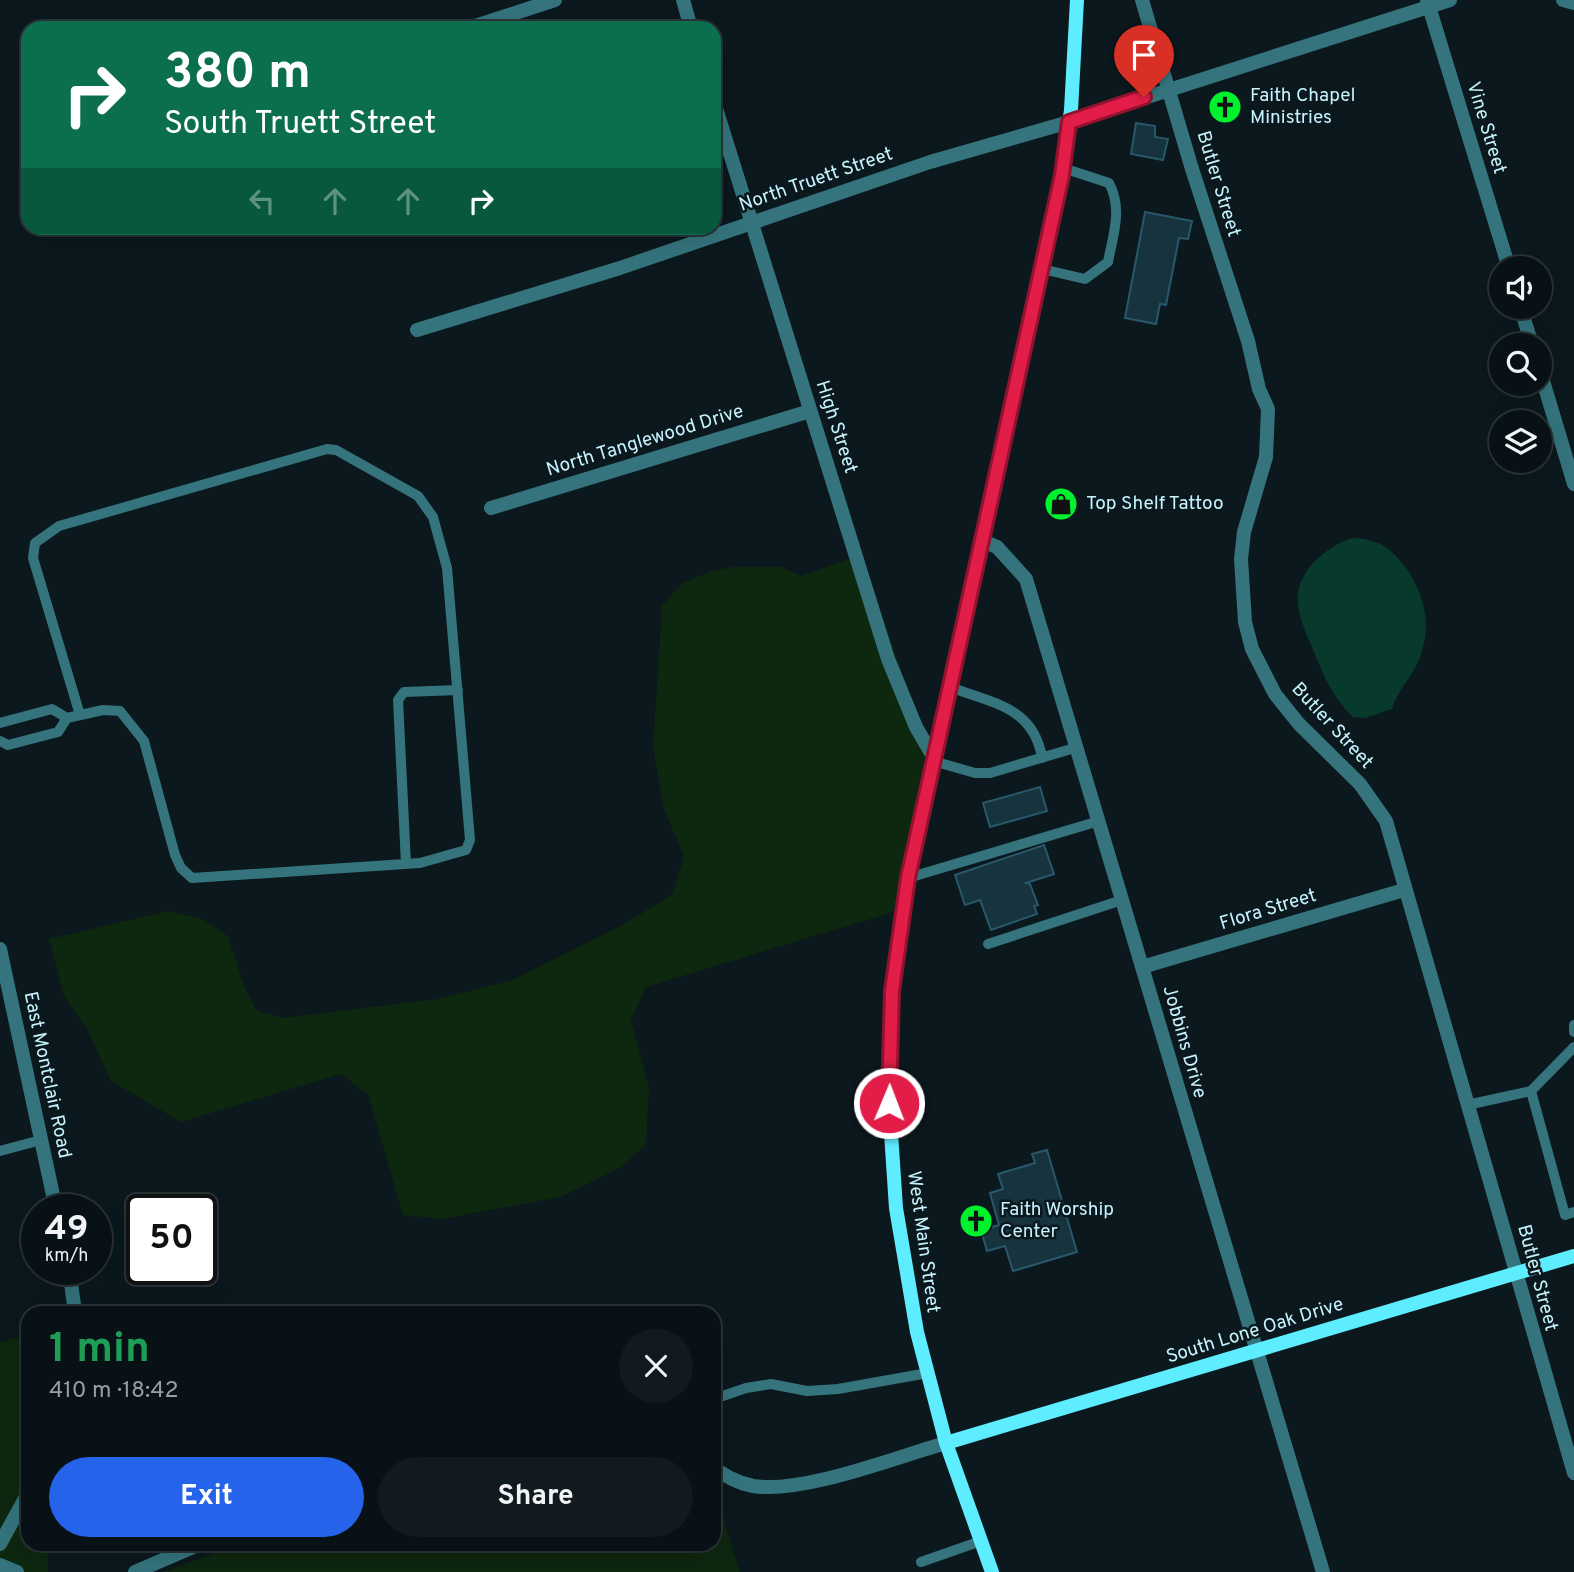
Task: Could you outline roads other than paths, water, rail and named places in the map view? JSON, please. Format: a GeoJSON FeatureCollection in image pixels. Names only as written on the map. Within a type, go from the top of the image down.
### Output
{"type":"FeatureCollection","features":[{"type":"Feature","properties":{"kind":"main road","name":"West Main Street"},"geometry":{"type":"LineString","coordinates":[[992,1572],[946,1443],[917,1332],[896,1208],[889,1103],[892,991],[908,878],[1063,168],[1069,122],[1077,0]]}},
{"type":"Feature","properties":{"kind":"main road","name":"South Lone Oak Drive"},"geometry":{"type":"LineString","coordinates":[[946,1443],[1574,1256]]}},
{"type":"Feature","properties":{"kind":"street"},"geometry":{"type":"LineString","coordinates":[[490,21],[555,0]]}},
{"type":"Feature","properties":{"kind":"street"},"geometry":{"type":"LineString","coordinates":[[683,0],[689,21]]}},
{"type":"Feature","properties":{"kind":"street","name":"Butler Street"},"geometry":{"type":"LineString","coordinates":[[1142,0],[1268,409],[1266,457],[1244,532],[1241,559],[1245,622],[1252,649],[1263,673],[1283,704],[1377,805],[1386,821],[1574,1474]]}},
{"type":"Feature","properties":{"kind":"street","name":"North Truett Street"},"geometry":{"type":"LineString","coordinates":[[721,233],[930,162],[1069,122],[1428,3],[1450,0]]}},
{"type":"Feature","properties":{"kind":"street"},"geometry":{"type":"LineString","coordinates":[[1563,0],[1574,4]]}},
{"type":"Feature","properties":{"kind":"street","name":"Vine Street"},"geometry":{"type":"LineString","coordinates":[[1428,3],[1505,256]]}},
{"type":"Feature","properties":{"kind":"street","name":"High Street"},"geometry":{"type":"LineString","coordinates":[[721,125],[888,659],[916,727],[934,759]]}},
{"type":"Feature","properties":{"kind":"street","name":"North Truett Street"},"geometry":{"type":"LineString","coordinates":[[417,330],[714,235]]}},
{"type":"Feature","properties":{"kind":"street"},"geometry":{"type":"LineString","coordinates":[[1548,396],[1574,484]]}},
{"type":"Feature","properties":{"kind":"street","name":"North Tanglewood Drive"},"geometry":{"type":"LineString","coordinates":[[491,508],[810,411]]}},
{"type":"Feature","properties":{"kind":"street","name":"Jobbins Drive"},"geometry":{"type":"LineString","coordinates":[[983,541],[997,547],[1026,579],[1323,1572]]}},
{"type":"Feature","properties":{"kind":"street","name":"Flora Street"},"geometry":{"type":"LineString","coordinates":[[1142,967],[1404,890]]}},
{"type":"Feature","properties":{"kind":"street","name":"East Montclair Road"},"geometry":{"type":"LineString","coordinates":[[0,949],[53,1194]]}},
{"type":"Feature","properties":{"kind":"street"},"geometry":{"type":"LineString","coordinates":[[71,1285],[74,1306]]}},
{"type":"Feature","properties":{"kind":"street"},"geometry":{"type":"LineString","coordinates":[[721,1473],[730,1479],[770,1487],[806,1482],[946,1443]]}},
{"type":"Feature","properties":{"kind":"street"},"geometry":{"type":"LineString","coordinates":[[0,1544],[21,1506]]}},
{"type":"Feature","properties":{"kind":"street"},"geometry":{"type":"LineString","coordinates":[[135,1572],[184,1551]]}},
{"type":"Feature","properties":{"kind":"street"},"geometry":{"type":"LineString","coordinates":[[0,1565],[17,1572]]}},
{"type":"Feature","properties":{"kind":"lane"},"geometry":{"type":"LineString","coordinates":[[1042,269],[1086,279],[1108,262],[1118,209],[1116,196],[1109,183],[1063,168]]}},
{"type":"Feature","properties":{"kind":"lane"},"geometry":{"type":"LineString","coordinates":[[0,723],[52,709],[67,718],[103,710],[120,711],[144,741],[175,855],[181,868],[192,878],[406,864],[446,858],[466,850],[470,839],[447,568],[433,517],[418,496],[337,450],[327,449],[59,526],[35,543],[33,558],[80,715]]}},
{"type":"Feature","properties":{"kind":"lane"},"geometry":{"type":"LineString","coordinates":[[950,687],[1022,717],[1039,740],[1042,758]]}},
{"type":"Feature","properties":{"kind":"lane"},"geometry":{"type":"LineString","coordinates":[[406,864],[398,700],[404,692],[458,690]]}},
{"type":"Feature","properties":{"kind":"lane"},"geometry":{"type":"LineString","coordinates":[[0,741],[8,745],[58,732],[67,718]]}},
{"type":"Feature","properties":{"kind":"lane"},"geometry":{"type":"LineString","coordinates":[[934,759],[975,773],[990,773],[1078,747]]}},
{"type":"Feature","properties":{"kind":"lane"},"geometry":{"type":"LineString","coordinates":[[908,878],[1099,821]]}},
{"type":"Feature","properties":{"kind":"lane"},"geometry":{"type":"LineString","coordinates":[[988,944],[1122,900]]}},
{"type":"Feature","properties":{"kind":"lane"},"geometry":{"type":"LineString","coordinates":[[1574,1025],[1574,1032]]}},
{"type":"Feature","properties":{"kind":"lane"},"geometry":{"type":"LineString","coordinates":[[1467,1105],[1531,1091],[1574,1047]]}},
{"type":"Feature","properties":{"kind":"lane"},"geometry":{"type":"LineString","coordinates":[[1531,1091],[1565,1215],[1574,1213]]}},
{"type":"Feature","properties":{"kind":"lane"},"geometry":{"type":"LineString","coordinates":[[0,1151],[41,1140]]}},
{"type":"Feature","properties":{"kind":"lane"},"geometry":{"type":"LineString","coordinates":[[721,1397],[746,1388],[771,1384],[807,1391],[838,1389],[928,1373]]}},
{"type":"Feature","properties":{"kind":"lane"},"geometry":{"type":"LineString","coordinates":[[921,1562],[981,1541]]}},
{"type":"Feature","properties":{"kind":"place","name":"Faith Chapel Ministries"},"geometry":{"type":"Point","coordinates":[1225,107]}},
{"type":"Feature","properties":{"kind":"place","name":"Top Shelf Tattoo"},"geometry":{"type":"Point","coordinates":[1061,504]}},
{"type":"Feature","properties":{"kind":"place","name":"Faith Worship Center"},"geometry":{"type":"Point","coordinates":[976,1221]}}]}
